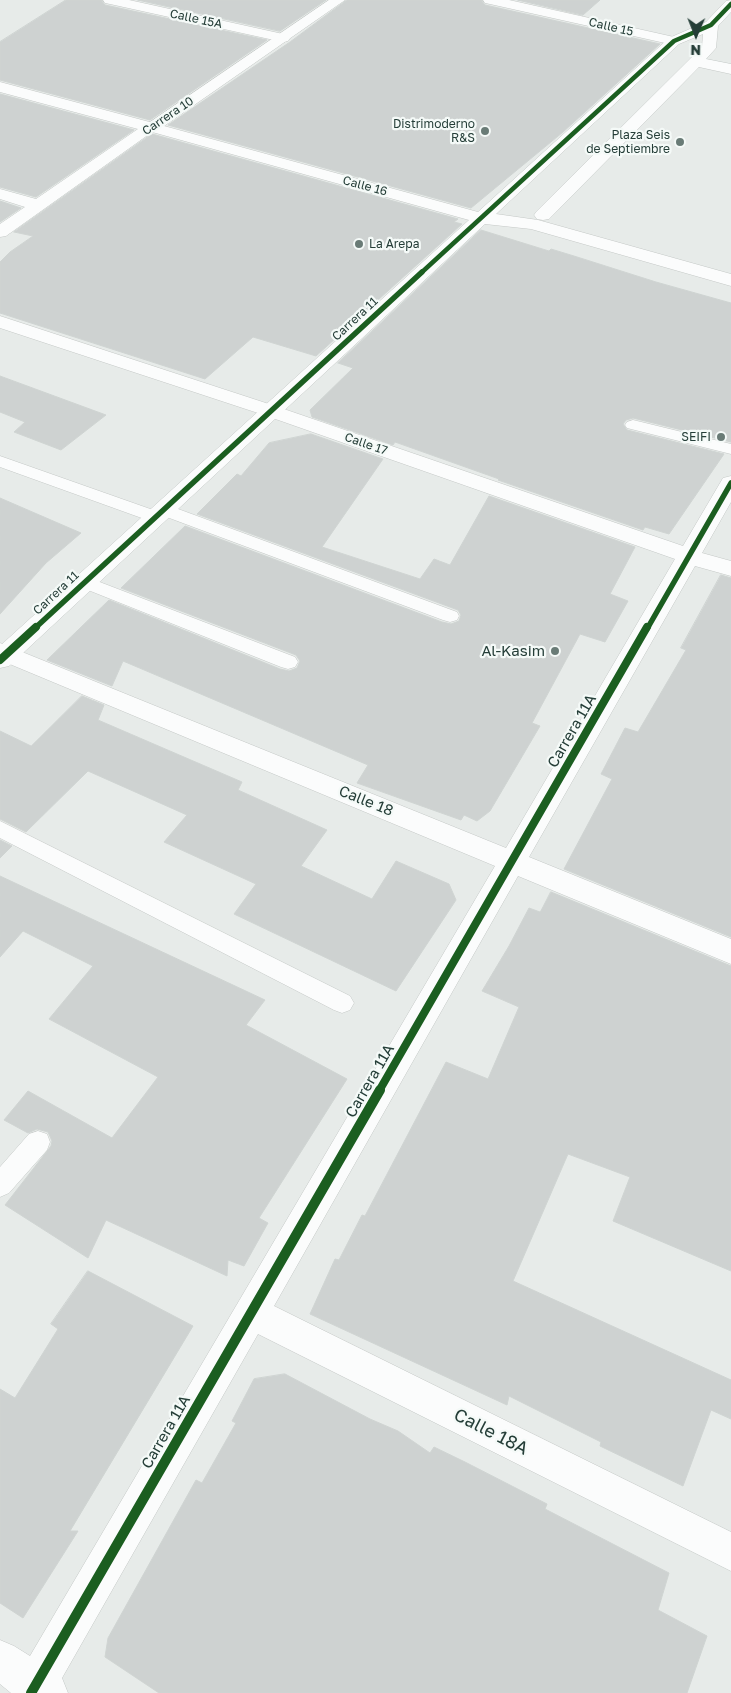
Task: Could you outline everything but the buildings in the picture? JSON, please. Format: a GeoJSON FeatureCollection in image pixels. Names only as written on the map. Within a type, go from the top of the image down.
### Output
{"type":"FeatureCollection","features":[{"type":"Feature","properties":{"kind":"street","name":"Calle 15A"},"geometry":{"type":"LineString","coordinates":[[110,0],[283,38]]}},
{"type":"Feature","properties":{"kind":"street","name":"Carrera 10"},"geometry":{"type":"LineString","coordinates":[[0,232],[338,0]]}},
{"type":"Feature","properties":{"kind":"street","name":"Calle 15"},"geometry":{"type":"LineString","coordinates":[[490,0],[716,50]]}},
{"type":"Feature","properties":{"kind":"street","name":"Carrera 11"},"geometry":{"type":"LineString","coordinates":[[2,655],[160,513],[674,41],[712,25],[731,4]]}},
{"type":"Feature","properties":{"kind":"street"},"geometry":{"type":"LineString","coordinates":[[543,215],[696,62],[716,50],[712,25]]}},
{"type":"Feature","properties":{"kind":"street"},"geometry":{"type":"LineString","coordinates":[[696,62],[731,69]]}},
{"type":"Feature","properties":{"kind":"street","name":"Calle 16"},"geometry":{"type":"LineString","coordinates":[[0,87],[481,218],[532,224],[731,280]]}},
{"type":"Feature","properties":{"kind":"street"},"geometry":{"type":"LineString","coordinates":[[0,194],[37,205]]}},
{"type":"Feature","properties":{"kind":"street"},"geometry":{"type":"LineString","coordinates":[[498,203],[731,264]]}},
{"type":"Feature","properties":{"kind":"street","name":"Calle 17"},"geometry":{"type":"LineString","coordinates":[[0,322],[271,411],[688,556],[731,569]]}},
{"type":"Feature","properties":{"kind":"street","name":"Carrera 11A"},"geometry":{"type":"LineString","coordinates":[[38,1690],[251,1312],[731,483]]}},
{"type":"Feature","properties":{"kind":"street","name":"Calle 18"},"geometry":{"type":"LineString","coordinates":[[2,655],[731,952]]}},
{"type":"Feature","properties":{"kind":"street","name":"Calle 18A"},"geometry":{"type":"LineString","coordinates":[[251,1312],[731,1552]]}},
{"type":"Feature","properties":{"kind":"street"},"geometry":{"type":"LineString","coordinates":[[0,1660],[38,1690]]}},
{"type":"Feature","properties":{"kind":"lane"},"geometry":{"type":"LineString","coordinates":[[633,425],[731,448]]}},
{"type":"Feature","properties":{"kind":"lane"},"geometry":{"type":"LineString","coordinates":[[0,462],[160,513],[450,616]]}},
{"type":"Feature","properties":{"kind":"lane"},"geometry":{"type":"LineString","coordinates":[[84,582],[288,662]]}},
{"type":"Feature","properties":{"kind":"lane"},"geometry":{"type":"LineString","coordinates":[[0,830],[342,1004]]}},
{"type":"Feature","properties":{"kind":"lane"},"geometry":{"type":"LineString","coordinates":[[0,1185],[38,1142]]}},
{"type":"Feature","properties":{"kind":"cycle path"},"geometry":{"type":"LineString","coordinates":[[0,660],[674,41],[711,25],[731,4]]}},
{"type":"Feature","properties":{"kind":"cycle path"},"geometry":{"type":"LineString","coordinates":[[31,1693],[731,483]]}},
{"type":"Feature","properties":{"kind":"place","name":"Distrimoderno R&S"},"geometry":{"type":"Point","coordinates":[485,131]}},
{"type":"Feature","properties":{"kind":"place","name":"Plaza Seis de Septiembre"},"geometry":{"type":"Point","coordinates":[680,142]}},
{"type":"Feature","properties":{"kind":"place","name":"La Arepa"},"geometry":{"type":"Point","coordinates":[359,244]}},
{"type":"Feature","properties":{"kind":"place","name":"SEIFI"},"geometry":{"type":"Point","coordinates":[721,437]}},
{"type":"Feature","properties":{"kind":"place","name":"Al-Kasim"},"geometry":{"type":"Point","coordinates":[555,651]}}]}
